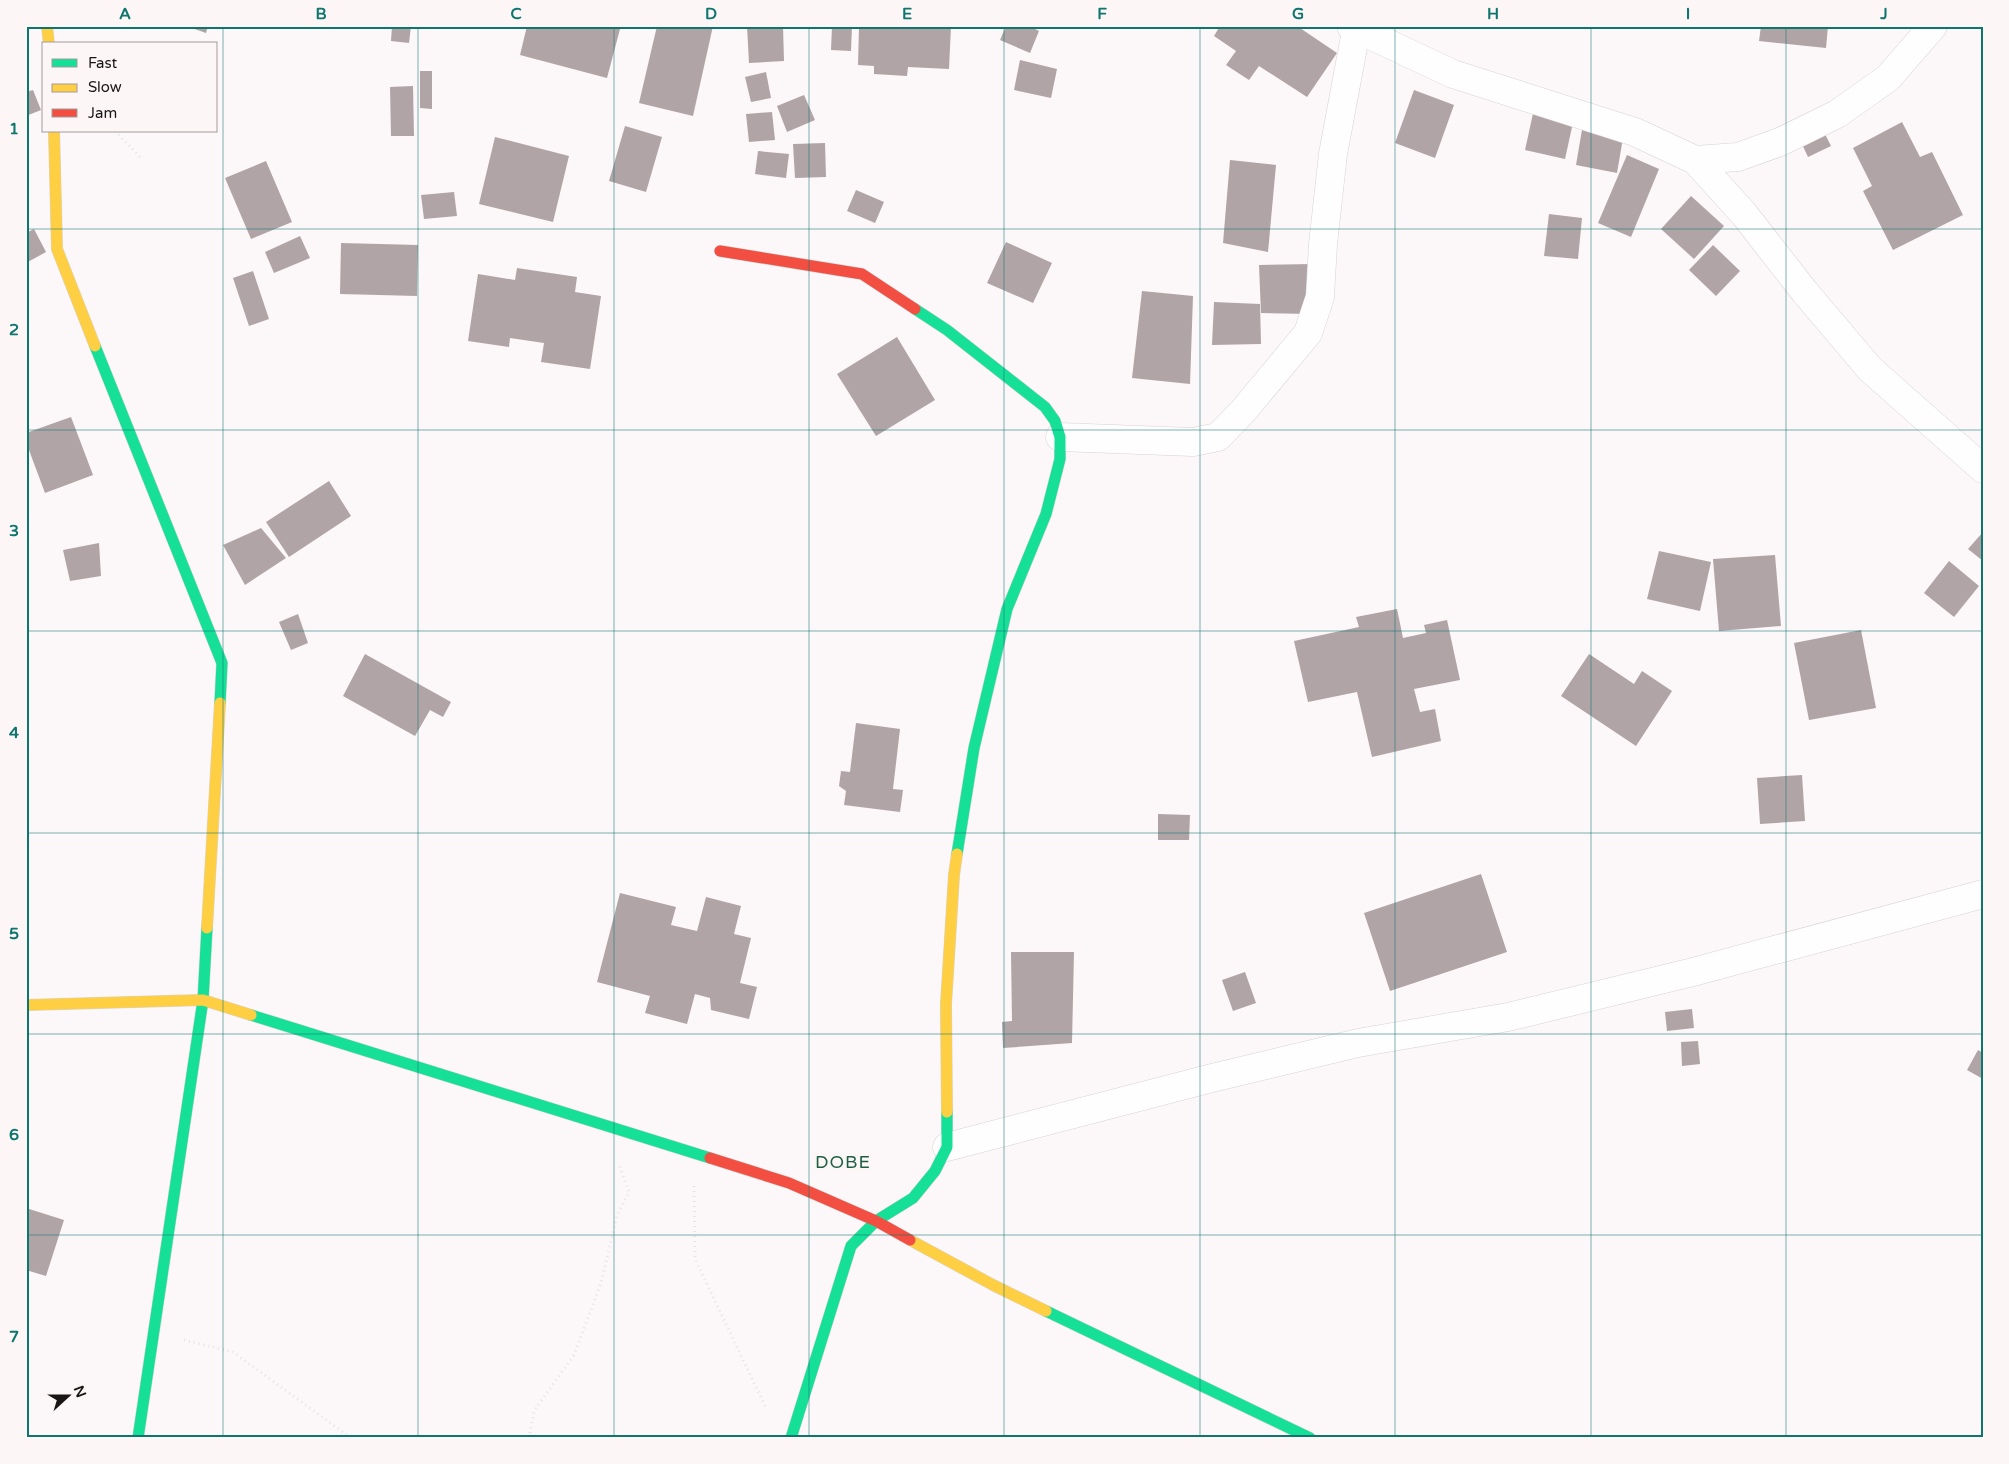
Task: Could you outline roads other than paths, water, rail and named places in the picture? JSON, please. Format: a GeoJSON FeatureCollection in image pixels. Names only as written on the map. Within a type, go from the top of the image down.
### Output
{"type":"FeatureCollection","features":[{"type":"Feature","properties":{"kind":"street"},"geometry":{"type":"LineString","coordinates":[[47,26],[49,42]]}},
{"type":"Feature","properties":{"kind":"street"},"geometry":{"type":"LineString","coordinates":[[1695,160],[1738,157],[1780,142],[1837,114],[1888,78],[1933,26]]}},
{"type":"Feature","properties":{"kind":"street"},"geometry":{"type":"LineString","coordinates":[[1060,437],[1193,442],[1218,437],[1244,410],[1308,334],[1320,296],[1323,244],[1333,154],[1355,27],[1452,74],[1635,132],[1695,160],[1744,214],[1804,291],[1870,369],[1983,469]]}},
{"type":"Feature","properties":{"kind":"street"},"geometry":{"type":"LineString","coordinates":[[54,132],[57,249],[222,663],[203,1000],[138,1438]]}},
{"type":"Feature","properties":{"kind":"street"},"geometry":{"type":"LineString","coordinates":[[720,251],[862,274],[946,330],[1016,383],[1045,407],[1055,421],[1060,437],[1060,459],[1046,514],[1007,609],[974,748],[954,875],[946,1004],[948,1147],[935,1171],[913,1198],[876,1220],[851,1246],[792,1436]]}},
{"type":"Feature","properties":{"kind":"street"},"geometry":{"type":"LineString","coordinates":[[948,1147],[1212,1078],[1349,1045],[1508,1017],[1693,972],[1983,894]]}},
{"type":"Feature","properties":{"kind":"street"},"geometry":{"type":"LineString","coordinates":[[26,1005],[203,1000],[790,1183],[876,1220],[993,1285],[1310,1438]]}},
{"type":"Feature","properties":{"kind":"district","name":"DOBE"},"geometry":{"type":"Point","coordinates":[843,1162]}}]}
